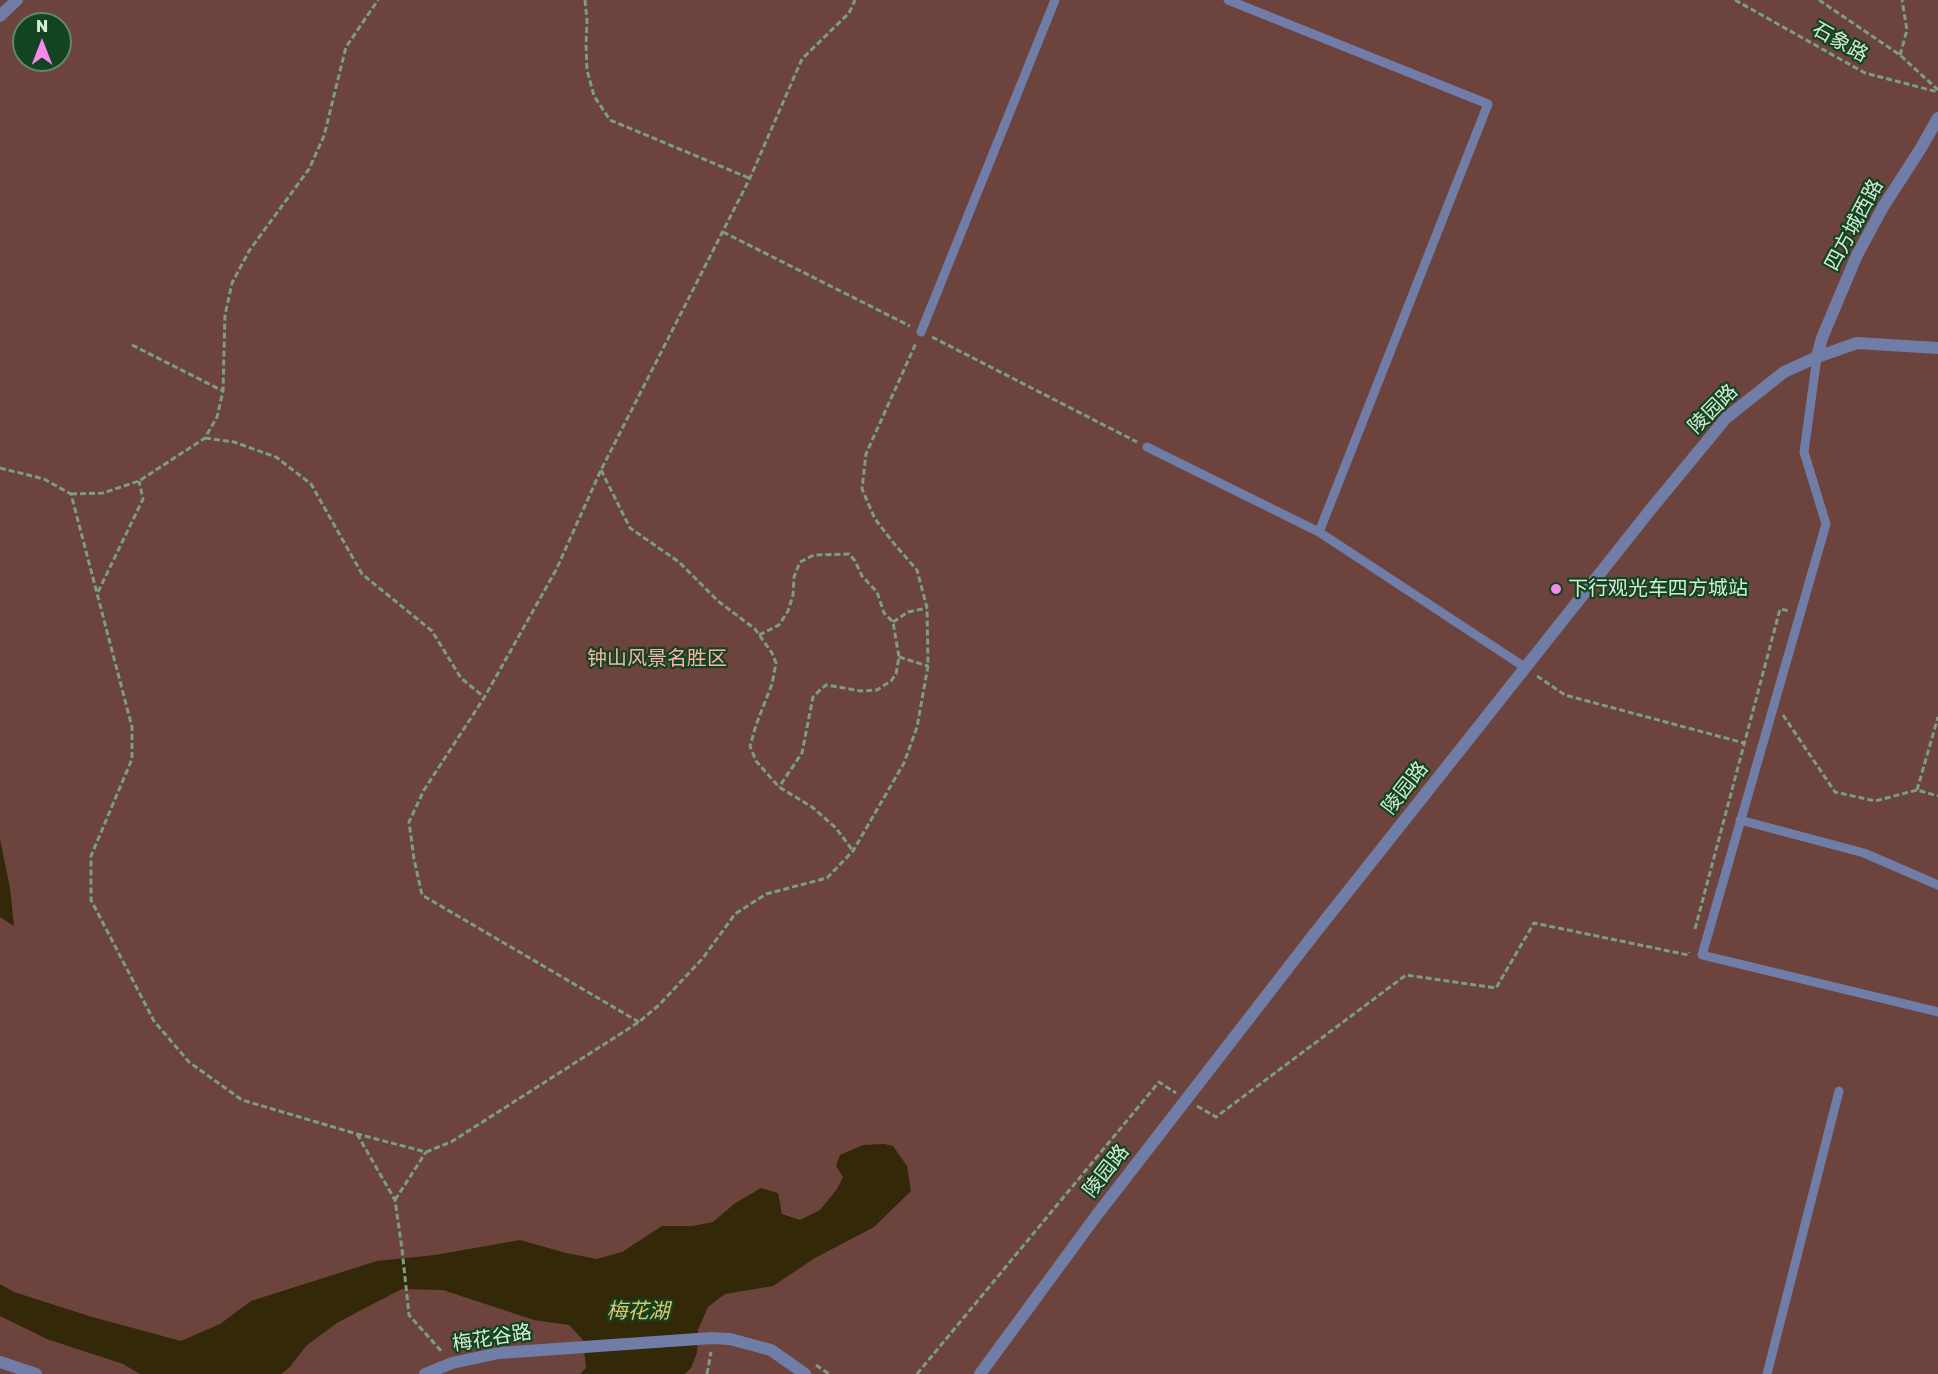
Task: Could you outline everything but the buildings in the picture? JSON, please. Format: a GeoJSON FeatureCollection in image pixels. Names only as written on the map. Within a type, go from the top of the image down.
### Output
{"type":"FeatureCollection","features":[{"type":"Feature","properties":{"kind":"street"},"geometry":{"type":"LineString","coordinates":[[0,16],[17,0]]}},
{"type":"Feature","properties":{"kind":"street","name":"四方城西路"},"geometry":{"type":"LineString","coordinates":[[1817,357],[1822,338],[1857,255],[1883,207],[1938,118]]}},
{"type":"Feature","properties":{"kind":"street","name":"陵园路"},"geometry":{"type":"LineString","coordinates":[[980,1374],[1185,1100],[1651,509],[1726,418],[1784,372],[1857,343],[1938,348]]}},
{"type":"Feature","properties":{"kind":"street","name":"梅花谷路"},"geometry":{"type":"LineString","coordinates":[[425,1374],[452,1363],[499,1353],[740,1341],[771,1350],[805,1374]]}},
{"type":"Feature","properties":{"kind":"street"},"geometry":{"type":"LineString","coordinates":[[0,1362],[36,1374]]}},
{"type":"Feature","properties":{"kind":"lane"},"geometry":{"type":"LineString","coordinates":[[921,332],[1055,0]]}},
{"type":"Feature","properties":{"kind":"lane"},"geometry":{"type":"LineString","coordinates":[[1228,0],[1488,104],[1319,532]]}},
{"type":"Feature","properties":{"kind":"lane"},"geometry":{"type":"LineString","coordinates":[[1817,357],[1804,452],[1826,524],[1702,954],[1938,1012]]}},
{"type":"Feature","properties":{"kind":"lane"},"geometry":{"type":"LineString","coordinates":[[1147,447],[1319,532],[1526,668]]}},
{"type":"Feature","properties":{"kind":"lane"},"geometry":{"type":"LineString","coordinates":[[1740,820],[1864,853],[1938,885]]}},
{"type":"Feature","properties":{"kind":"lane"},"geometry":{"type":"LineString","coordinates":[[1767,1374],[1839,1091]]}},
{"type":"Feature","properties":{"kind":"path"},"geometry":{"type":"LineString","coordinates":[[0,468],[44,479],[70,494],[103,493],[139,481],[205,438],[217,417],[223,391],[225,315],[232,283],[249,250],[309,168],[324,136],[346,47],[378,0]]}},
{"type":"Feature","properties":{"kind":"path"},"geometry":{"type":"LineString","coordinates":[[585,0],[588,20],[587,70],[594,96],[610,120],[750,178]]}},
{"type":"Feature","properties":{"kind":"path"},"geometry":{"type":"LineString","coordinates":[[639,1022],[422,895],[409,822],[424,790],[484,698],[556,570],[601,470],[750,178],[802,59],[849,13],[855,0]]}},
{"type":"Feature","properties":{"kind":"path","name":"石象路"},"geometry":{"type":"LineString","coordinates":[[1735,0],[1865,73],[1938,91]]}},
{"type":"Feature","properties":{"kind":"path","name":"石象路"},"geometry":{"type":"LineString","coordinates":[[1819,0],[1900,55],[1938,91]]}},
{"type":"Feature","properties":{"kind":"path"},"geometry":{"type":"LineString","coordinates":[[1900,55],[1907,30],[1902,0]]}},
{"type":"Feature","properties":{"kind":"path"},"geometry":{"type":"LineString","coordinates":[[723,232],[1147,447]]}},
{"type":"Feature","properties":{"kind":"path"},"geometry":{"type":"LineString","coordinates":[[395,1200],[426,1152],[451,1142],[639,1022],[659,1005],[703,958],[735,914],[766,894],[827,878],[853,851],[904,763],[917,727],[928,666],[927,608],[917,570],[876,519],[862,489],[866,454],[921,332]]}},
{"type":"Feature","properties":{"kind":"path"},"geometry":{"type":"LineString","coordinates":[[132,345],[223,391]]}},
{"type":"Feature","properties":{"kind":"path"},"geometry":{"type":"LineString","coordinates":[[205,438],[234,442],[276,457],[311,484],[362,574],[432,631],[461,678],[484,698]]}},
{"type":"Feature","properties":{"kind":"path"},"geometry":{"type":"LineString","coordinates":[[601,470],[630,528],[679,562],[718,601],[755,629],[772,653],[776,663],[772,684],[750,746],[756,761],[779,787],[812,807],[836,828],[853,851]]}},
{"type":"Feature","properties":{"kind":"path"},"geometry":{"type":"LineString","coordinates":[[97,594],[143,499],[139,481]]}},
{"type":"Feature","properties":{"kind":"path"},"geometry":{"type":"LineString","coordinates":[[70,494],[132,727],[132,759],[91,856],[91,900],[154,1021],[189,1062],[242,1100],[426,1152]]}},
{"type":"Feature","properties":{"kind":"path"},"geometry":{"type":"LineString","coordinates":[[759,635],[779,625],[788,611],[793,595],[794,577],[800,562],[814,555],[849,554],[862,576],[877,592],[884,613],[893,622],[899,657],[896,674],[891,681],[877,690],[861,691],[826,685],[813,697],[802,753],[779,787]]}},
{"type":"Feature","properties":{"kind":"path"},"geometry":{"type":"LineString","coordinates":[[893,622],[908,612],[927,608]]}},
{"type":"Feature","properties":{"kind":"path"},"geometry":{"type":"LineString","coordinates":[[1694,932],[1780,609],[1800,614]]}},
{"type":"Feature","properties":{"kind":"path"},"geometry":{"type":"LineString","coordinates":[[899,657],[928,666]]}},
{"type":"Feature","properties":{"kind":"path"},"geometry":{"type":"LineString","coordinates":[[1526,668],[1565,695],[1744,744]]}},
{"type":"Feature","properties":{"kind":"path"},"geometry":{"type":"LineString","coordinates":[[1760,681],[1835,792],[1875,801],[1917,790],[1938,796]]}},
{"type":"Feature","properties":{"kind":"path"},"geometry":{"type":"LineString","coordinates":[[1917,790],[1938,717]]}},
{"type":"Feature","properties":{"kind":"path"},"geometry":{"type":"LineString","coordinates":[[916,1374],[1159,1082],[1216,1117],[1406,975],[1496,988],[1534,923],[1688,954],[1691,943]]}},
{"type":"Feature","properties":{"kind":"path"},"geometry":{"type":"LineString","coordinates":[[357,1134],[395,1200],[409,1315],[452,1363]]}},
{"type":"Feature","properties":{"kind":"path"},"geometry":{"type":"LineString","coordinates":[[707,1374],[712,1343]]}},
{"type":"Feature","properties":{"kind":"green space","name":"钟山风景名胜区"},"geometry":{"type":"Polygon","coordinates":[[[0,0],[1938,0],[1938,1374],[0,1374],[0,0]]]}},
{"type":"Feature","properties":{"kind":"water"},"geometry":{"type":"Polygon","coordinates":[[[0,839],[10,888],[14,926],[0,917],[0,839]]]}},
{"type":"Feature","properties":{"kind":"water","name":"梅花湖"},"geometry":{"type":"Polygon","coordinates":[[[863,1145],[893,1146],[907,1166],[911,1191],[874,1227],[815,1258],[773,1286],[725,1294],[708,1307],[698,1330],[697,1353],[691,1368],[685,1374],[580,1374],[586,1368],[583,1340],[569,1325],[534,1320],[443,1290],[402,1289],[365,1308],[337,1323],[307,1345],[289,1368],[281,1374],[140,1374],[123,1364],[47,1339],[0,1316],[0,1284],[14,1292],[92,1317],[181,1341],[220,1324],[251,1301],[377,1261],[435,1255],[520,1240],[597,1259],[622,1252],[662,1226],[692,1226],[713,1222],[734,1204],[761,1188],[778,1193],[782,1214],[800,1220],[820,1210],[837,1189],[843,1177],[836,1166],[840,1155],[863,1145]]]}},
{"type":"Feature","properties":{"kind":"place","name":"下行观光车四方城站"},"geometry":{"type":"Point","coordinates":[1556,589]}}]}
